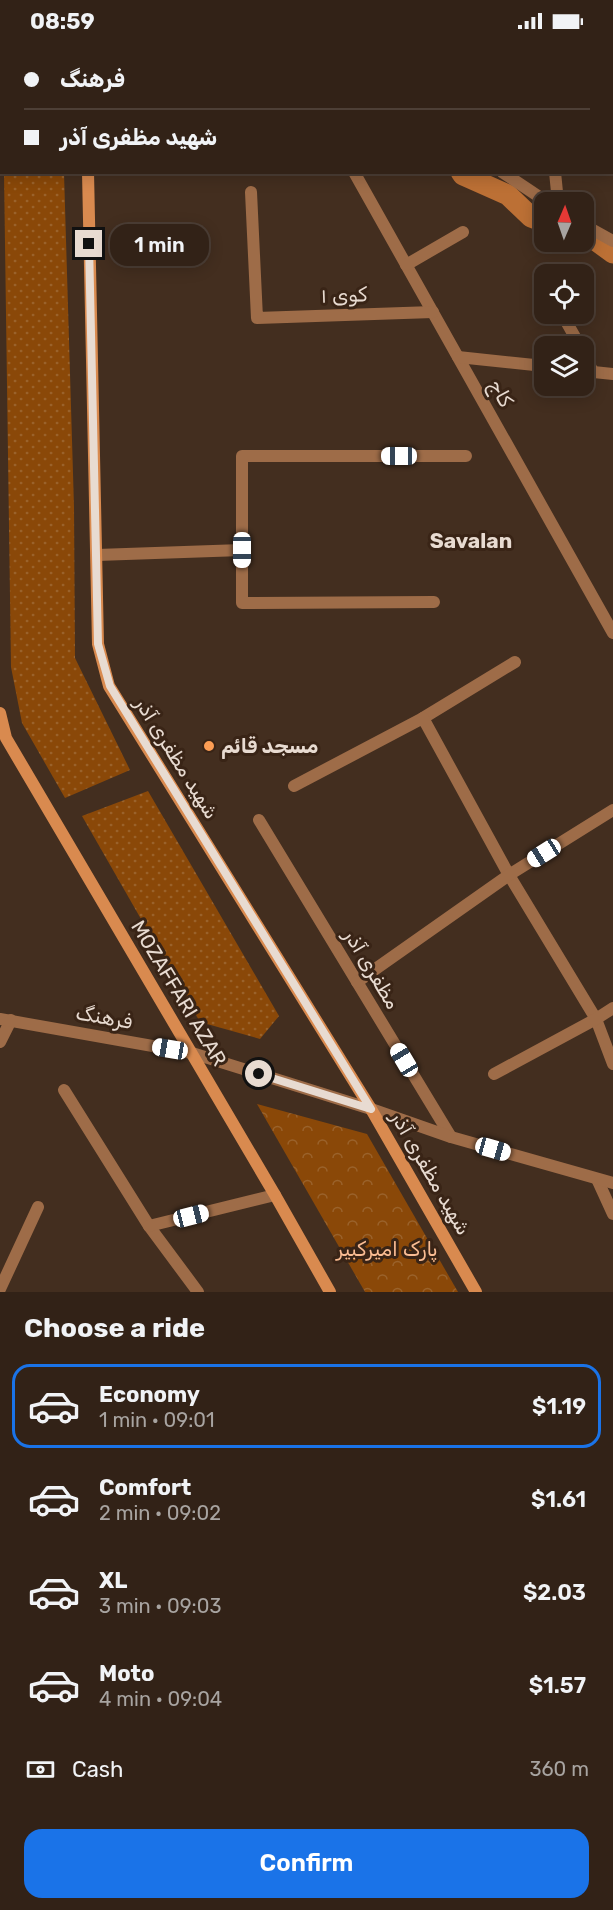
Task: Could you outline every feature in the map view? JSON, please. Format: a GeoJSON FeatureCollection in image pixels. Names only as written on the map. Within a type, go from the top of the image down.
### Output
{"type":"FeatureCollection","features":[{"type":"Feature","properties":{"kind":"main road","name":"شهید مظفری آذر"},"geometry":{"type":"LineString","coordinates":[[88,174],[98,644],[110,686],[371,1109],[476,1292]]}},
{"type":"Feature","properties":{"kind":"main road","name":"MOZAFFARI AZAR"},"geometry":{"type":"LineString","coordinates":[[0,713],[6,738],[330,1292]]}},
{"type":"Feature","properties":{"kind":"street","name":"کاج"},"geometry":{"type":"LineString","coordinates":[[355,174],[613,633]]}},
{"type":"Feature","properties":{"kind":"street"},"geometry":{"type":"LineString","coordinates":[[505,174],[534,193]]}},
{"type":"Feature","properties":{"kind":"street"},"geometry":{"type":"LineString","coordinates":[[555,174],[557,192]]}},
{"type":"Feature","properties":{"kind":"street","name":"کوی ۱"},"geometry":{"type":"LineString","coordinates":[[251,192],[257,318],[432,312]]}},
{"type":"Feature","properties":{"kind":"street"},"geometry":{"type":"LineString","coordinates":[[594,231],[613,241]]}},
{"type":"Feature","properties":{"kind":"street"},"geometry":{"type":"LineString","coordinates":[[406,265],[463,232]]}},
{"type":"Feature","properties":{"kind":"street"},"geometry":{"type":"LineString","coordinates":[[458,357],[534,365]]}},
{"type":"Feature","properties":{"kind":"street"},"geometry":{"type":"LineString","coordinates":[[594,372],[613,374]]}},
{"type":"Feature","properties":{"kind":"street"},"geometry":{"type":"LineString","coordinates":[[434,602],[242,603],[242,456],[466,456]]}},
{"type":"Feature","properties":{"kind":"street"},"geometry":{"type":"LineString","coordinates":[[97,555],[242,550]]}},
{"type":"Feature","properties":{"kind":"street"},"geometry":{"type":"LineString","coordinates":[[294,786],[423,718],[515,662]]}},
{"type":"Feature","properties":{"kind":"street"},"geometry":{"type":"LineString","coordinates":[[423,718],[509,875],[596,1019],[613,1064]]}},
{"type":"Feature","properties":{"kind":"street"},"geometry":{"type":"LineString","coordinates":[[357,982],[509,875],[613,810]]}},
{"type":"Feature","properties":{"kind":"street","name":"مظفری آذر"},"geometry":{"type":"LineString","coordinates":[[259,820],[452,1137]]}},
{"type":"Feature","properties":{"kind":"street"},"geometry":{"type":"LineString","coordinates":[[494,1074],[613,1008]]}},
{"type":"Feature","properties":{"kind":"street"},"geometry":{"type":"LineString","coordinates":[[0,1042],[5,1020]]}},
{"type":"Feature","properties":{"kind":"street","name":"فرهنگ"},"geometry":{"type":"LineString","coordinates":[[5,1020],[192,1053],[452,1137],[613,1183]]}},
{"type":"Feature","properties":{"kind":"street"},"geometry":{"type":"LineString","coordinates":[[64,1090],[149,1226],[198,1292]]}},
{"type":"Feature","properties":{"kind":"street"},"geometry":{"type":"LineString","coordinates":[[597,1179],[613,1214]]}},
{"type":"Feature","properties":{"kind":"street"},"geometry":{"type":"LineString","coordinates":[[149,1226],[275,1195]]}},
{"type":"Feature","properties":{"kind":"street"},"geometry":{"type":"LineString","coordinates":[[0,1289],[38,1207]]}},
{"type":"Feature","properties":{"kind":"green space"},"geometry":{"type":"Polygon","coordinates":[[[4,174],[64,174],[74,507],[75,658],[130,770],[65,798],[22,723],[11,667],[4,174]]]}},
{"type":"Feature","properties":{"kind":"green space"},"geometry":{"type":"Polygon","coordinates":[[[148,791],[279,1016],[260,1039],[200,1022],[82,816],[148,791]]]}},
{"type":"Feature","properties":{"kind":"green space","name":"پارک امیرکبیر"},"geometry":{"type":"Polygon","coordinates":[[[257,1104],[367,1134],[458,1292],[365,1292],[257,1104]]]}},
{"type":"Feature","properties":{"kind":"waterway"},"geometry":{"type":"LineString","coordinates":[[462,174],[508,195],[534,218]]}},
{"type":"Feature","properties":{"kind":"waterway"},"geometry":{"type":"LineString","coordinates":[[594,239],[613,253]]}},
{"type":"Feature","properties":{"kind":"place","name":"مسجد قائم"},"geometry":{"type":"Point","coordinates":[209,746]}},
{"type":"Feature","properties":{"kind":"district","name":"Savalan"},"geometry":{"type":"Point","coordinates":[471,541]}},
{"type":"Feature","properties":{"kind":"route"},"geometry":{"type":"LineString","coordinates":[[89,244],[98,644],[110,686],[371,1109],[259,1074]]}}]}
